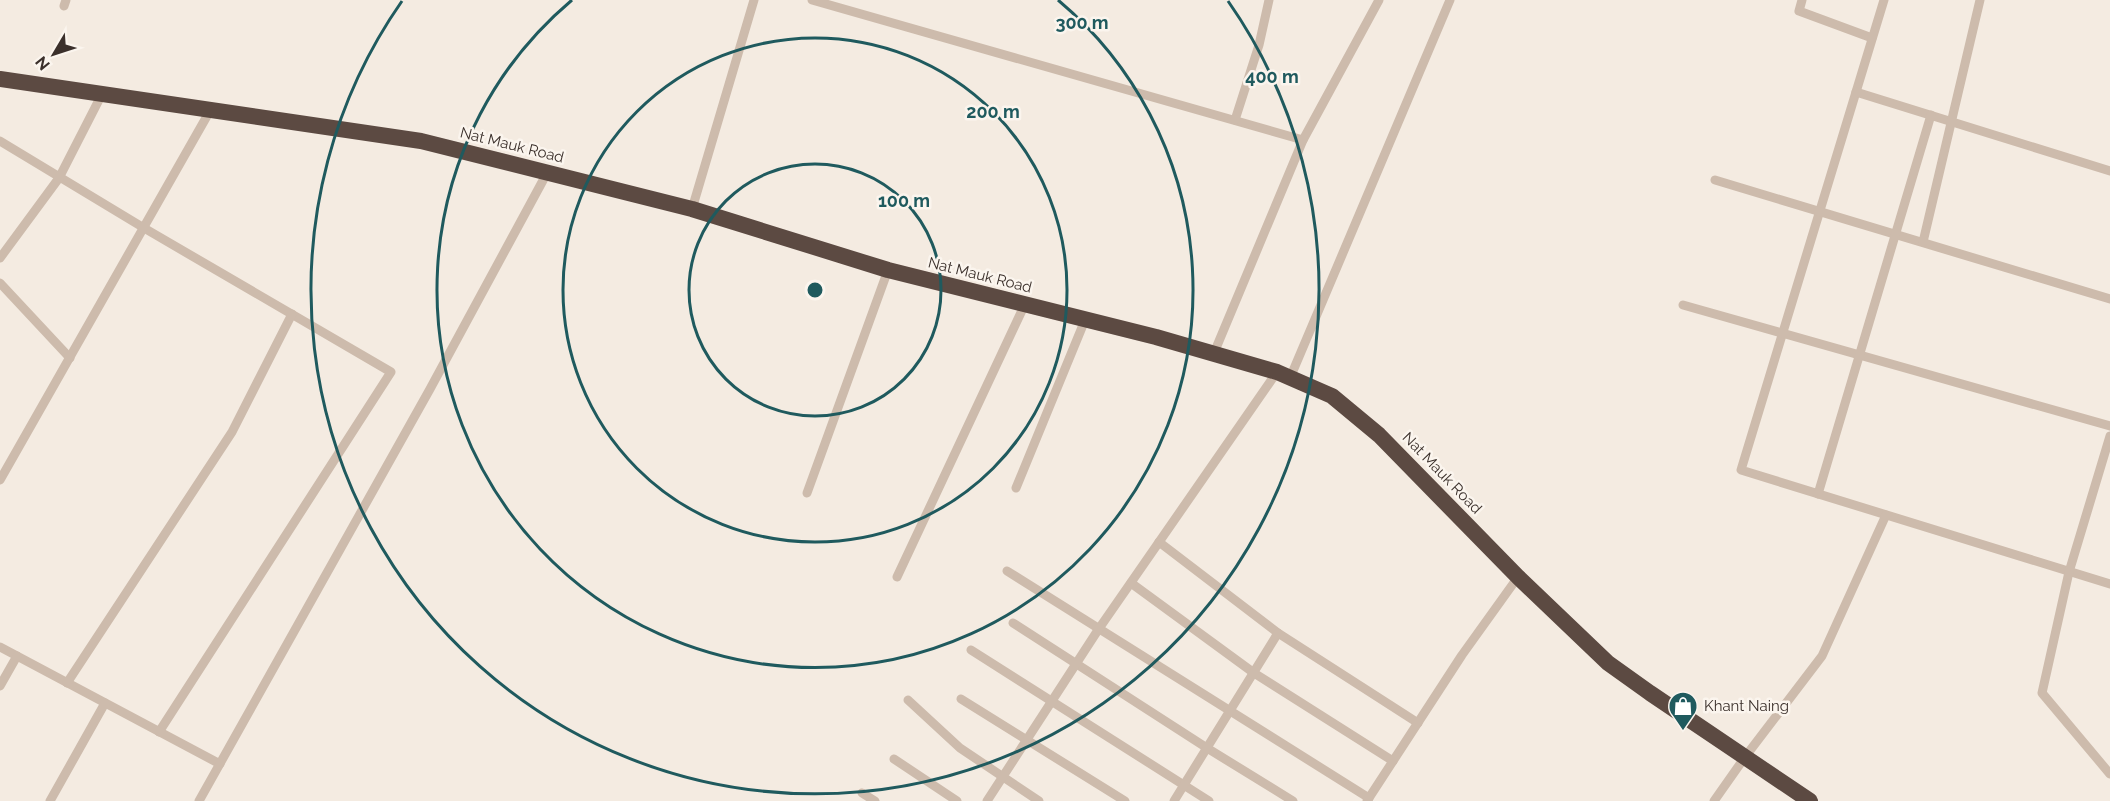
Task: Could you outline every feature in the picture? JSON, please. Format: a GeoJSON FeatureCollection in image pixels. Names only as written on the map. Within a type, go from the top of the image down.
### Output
{"type":"FeatureCollection","features":[{"type":"Feature","properties":{"kind":"highway","name":"Nat Mauk Road"},"geometry":{"type":"LineString","coordinates":[[0,79],[421,141],[692,209],[888,270],[1156,337],[1284,375],[1332,396],[1379,435],[1518,578],[1608,663],[1810,801]]}},
{"type":"Feature","properties":{"kind":"street"},"geometry":{"type":"LineString","coordinates":[[692,209],[754,0]]}},
{"type":"Feature","properties":{"kind":"street"},"geometry":{"type":"LineString","coordinates":[[812,0],[848,5],[1304,140]]}},
{"type":"Feature","properties":{"kind":"street"},"geometry":{"type":"LineString","coordinates":[[1236,120],[1259,45],[1269,0]]}},
{"type":"Feature","properties":{"kind":"street"},"geometry":{"type":"LineString","coordinates":[[1214,353],[1304,140],[1379,0]]}},
{"type":"Feature","properties":{"kind":"street"},"geometry":{"type":"LineString","coordinates":[[987,801],[1098,630],[1159,542],[1284,375],[1450,0]]}},
{"type":"Feature","properties":{"kind":"street"},"geometry":{"type":"LineString","coordinates":[[1802,0],[1799,11],[1872,38]]}},
{"type":"Feature","properties":{"kind":"street"},"geometry":{"type":"LineString","coordinates":[[1884,0],[1741,470],[2110,584]]}},
{"type":"Feature","properties":{"kind":"street"},"geometry":{"type":"LineString","coordinates":[[1923,242],[1980,0]]}},
{"type":"Feature","properties":{"kind":"street"},"geometry":{"type":"LineString","coordinates":[[1856,92],[2110,171]]}},
{"type":"Feature","properties":{"kind":"street"},"geometry":{"type":"LineString","coordinates":[[0,258],[59,178],[102,94]]}},
{"type":"Feature","properties":{"kind":"street"},"geometry":{"type":"LineString","coordinates":[[0,480],[211,109]]}},
{"type":"Feature","properties":{"kind":"street"},"geometry":{"type":"LineString","coordinates":[[1818,494],[1931,116]]}},
{"type":"Feature","properties":{"kind":"street"},"geometry":{"type":"LineString","coordinates":[[0,141],[59,178],[391,372],[159,732]]}},
{"type":"Feature","properties":{"kind":"street"},"geometry":{"type":"LineString","coordinates":[[199,801],[430,389],[547,172]]}},
{"type":"Feature","properties":{"kind":"street"},"geometry":{"type":"LineString","coordinates":[[1715,180],[2110,299]]}},
{"type":"Feature","properties":{"kind":"street"},"geometry":{"type":"LineString","coordinates":[[807,493],[888,270]]}},
{"type":"Feature","properties":{"kind":"street"},"geometry":{"type":"LineString","coordinates":[[0,283],[70,358]]}},
{"type":"Feature","properties":{"kind":"street"},"geometry":{"type":"LineString","coordinates":[[897,577],[1025,304]]}},
{"type":"Feature","properties":{"kind":"street"},"geometry":{"type":"LineString","coordinates":[[1683,305],[1782,335],[2110,426]]}},
{"type":"Feature","properties":{"kind":"street"},"geometry":{"type":"LineString","coordinates":[[67,683],[232,432],[292,314]]}},
{"type":"Feature","properties":{"kind":"street"},"geometry":{"type":"LineString","coordinates":[[1016,488],[1084,320]]}},
{"type":"Feature","properties":{"kind":"street"},"geometry":{"type":"LineString","coordinates":[[2110,436],[2069,572],[2042,693],[2110,774]]}},
{"type":"Feature","properties":{"kind":"street"},"geometry":{"type":"LineString","coordinates":[[1714,801],[1822,656],[1886,515]]}},
{"type":"Feature","properties":{"kind":"street"},"geometry":{"type":"LineString","coordinates":[[1159,542],[1278,633],[1418,723]]}},
{"type":"Feature","properties":{"kind":"street"},"geometry":{"type":"LineString","coordinates":[[1007,571],[1368,799],[1462,655],[1518,578]]}},
{"type":"Feature","properties":{"kind":"street"},"geometry":{"type":"LineString","coordinates":[[1131,583],[1254,673],[1393,761]]}},
{"type":"Feature","properties":{"kind":"street"},"geometry":{"type":"LineString","coordinates":[[1013,623],[1293,801]]}},
{"type":"Feature","properties":{"kind":"street"},"geometry":{"type":"LineString","coordinates":[[1173,801],[1278,633]]}},
{"type":"Feature","properties":{"kind":"street"},"geometry":{"type":"LineString","coordinates":[[0,647],[220,764]]}},
{"type":"Feature","properties":{"kind":"street"},"geometry":{"type":"LineString","coordinates":[[971,650],[1209,801]]}},
{"type":"Feature","properties":{"kind":"street"},"geometry":{"type":"LineString","coordinates":[[0,686],[17,656]]}},
{"type":"Feature","properties":{"kind":"street"},"geometry":{"type":"LineString","coordinates":[[961,699],[1125,801]]}},
{"type":"Feature","properties":{"kind":"street"},"geometry":{"type":"LineString","coordinates":[[908,700],[960,748],[1002,778],[1040,801]]}},
{"type":"Feature","properties":{"kind":"street"},"geometry":{"type":"LineString","coordinates":[[50,801],[105,703]]}},
{"type":"Feature","properties":{"kind":"street"},"geometry":{"type":"LineString","coordinates":[[894,759],[957,801]]}},
{"type":"Feature","properties":{"kind":"street"},"geometry":{"type":"LineString","coordinates":[[862,793],[875,801]]}},
{"type":"Feature","properties":{"kind":"place","name":"Khant Naing"},"geometry":{"type":"Point","coordinates":[1683,732]}}]}
